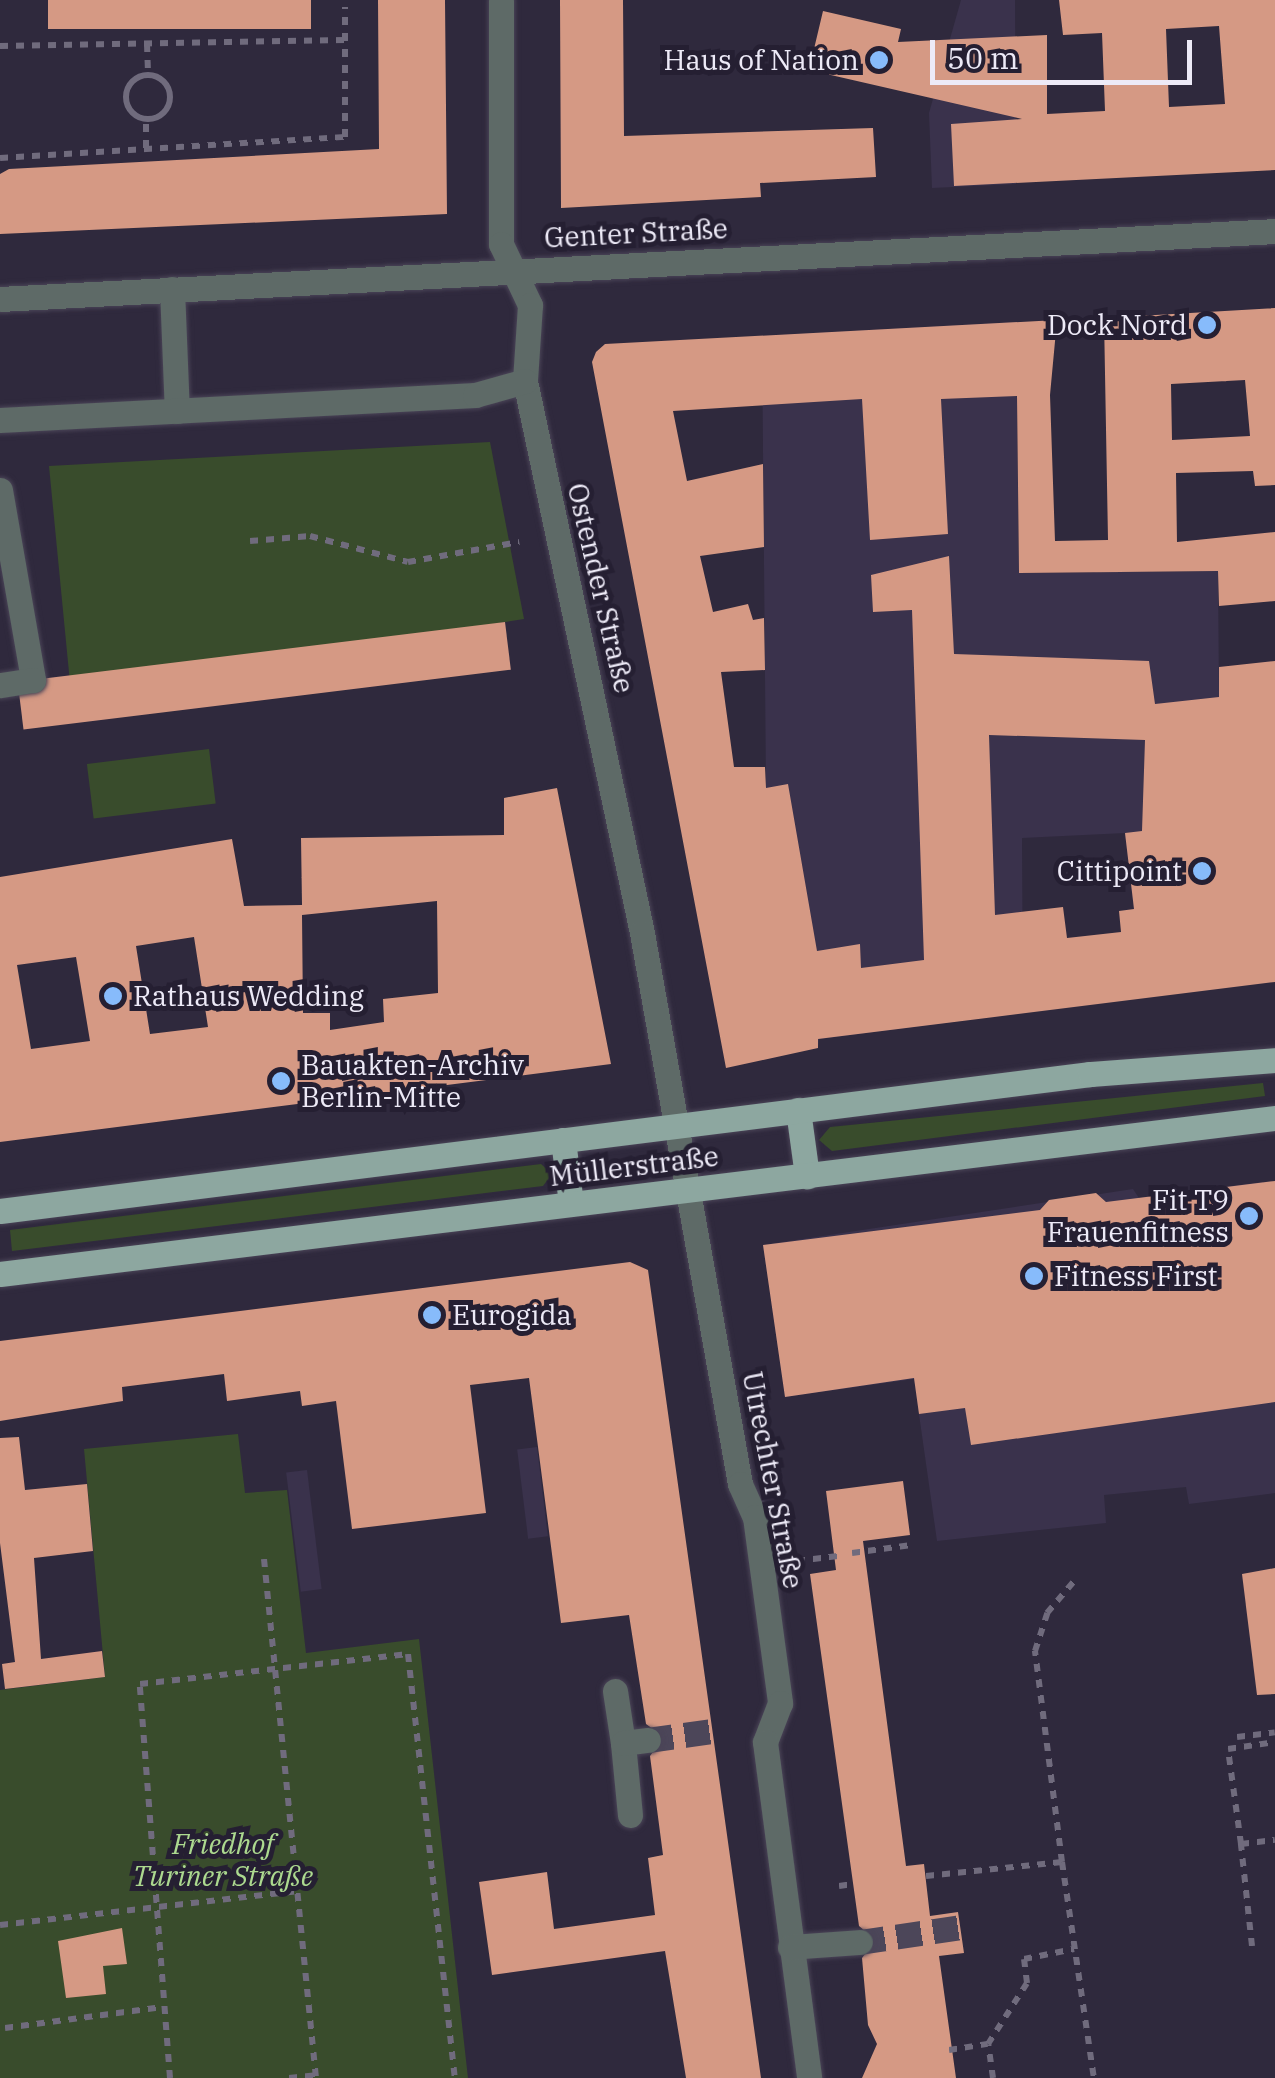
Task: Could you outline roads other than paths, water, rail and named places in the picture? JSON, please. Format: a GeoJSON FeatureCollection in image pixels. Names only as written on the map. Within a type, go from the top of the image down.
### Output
{"type":"FeatureCollection","features":[{"type":"Feature","properties":{"kind":"main road","name":"Müllerstraße"},"geometry":{"type":"LineString","coordinates":[[0,1210],[798,1110],[1275,1060]]}},
{"type":"Feature","properties":{"kind":"main road"},"geometry":{"type":"LineString","coordinates":[[798,1110],[807,1176]]}},
{"type":"Feature","properties":{"kind":"main road","name":"Müllerstraße"},"geometry":{"type":"LineString","coordinates":[[0,1274],[1275,1118]]}},
{"type":"Feature","properties":{"kind":"main road"},"geometry":{"type":"LineString","coordinates":[[562,1140],[571,1204]]}},
{"type":"Feature","properties":{"kind":"street","name":"Ostender Straße"},"geometry":{"type":"LineString","coordinates":[[501,0],[501,244],[530,305],[525,380],[690,1190]]}},
{"type":"Feature","properties":{"kind":"street","name":"Genter Straße"},"geometry":{"type":"LineString","coordinates":[[0,298],[1275,230]]}},
{"type":"Feature","properties":{"kind":"street"},"geometry":{"type":"LineString","coordinates":[[172,289],[177,411]]}},
{"type":"Feature","properties":{"kind":"street"},"geometry":{"type":"LineString","coordinates":[[0,420],[491,393],[525,380]]}},
{"type":"Feature","properties":{"kind":"street"},"geometry":{"type":"LineString","coordinates":[[0,490],[33,680],[0,685]]}},
{"type":"Feature","properties":{"kind":"street","name":"Utrechter Straße"},"geometry":{"type":"LineString","coordinates":[[690,1190],[740,1484],[755,1517],[780,1703],[765,1742],[810,2078]]}},
{"type":"Feature","properties":{"kind":"street"},"geometry":{"type":"LineString","coordinates":[[615,1691],[636,1741],[630,1815]]}},
{"type":"Feature","properties":{"kind":"street"},"geometry":{"type":"LineString","coordinates":[[790,1948],[860,1942]]}},
{"type":"Feature","properties":{"kind":"tunnel"},"geometry":{"type":"LineString","coordinates":[[648,1740],[713,1731]]}},
{"type":"Feature","properties":{"kind":"tunnel"},"geometry":{"type":"LineString","coordinates":[[860,1942],[961,1927]]}},
{"type":"Feature","properties":{"kind":"place","name":"Haus of Nation"},"geometry":{"type":"Point","coordinates":[879,60]}},
{"type":"Feature","properties":{"kind":"place","name":"Dock Nord"},"geometry":{"type":"Point","coordinates":[1207,325]}},
{"type":"Feature","properties":{"kind":"place","name":"Cittipoint"},"geometry":{"type":"Point","coordinates":[1202,871]}},
{"type":"Feature","properties":{"kind":"place","name":"Rathaus Wedding"},"geometry":{"type":"Point","coordinates":[113,996]}},
{"type":"Feature","properties":{"kind":"place","name":"Bauakten-Archiv Berlin-Mitte"},"geometry":{"type":"Point","coordinates":[281,1081]}},
{"type":"Feature","properties":{"kind":"place","name":"Fit T9 Frauenfitness"},"geometry":{"type":"Point","coordinates":[1249,1216]}},
{"type":"Feature","properties":{"kind":"place","name":"Fitness First"},"geometry":{"type":"Point","coordinates":[1034,1276]}},
{"type":"Feature","properties":{"kind":"place","name":"Eurogida"},"geometry":{"type":"Point","coordinates":[432,1315]}},
{"type":"Feature","properties":{"kind":"park label","name":"Friedhof Turiner Straße"},"geometry":{"type":"Point","coordinates":[223,1860]}}]}
